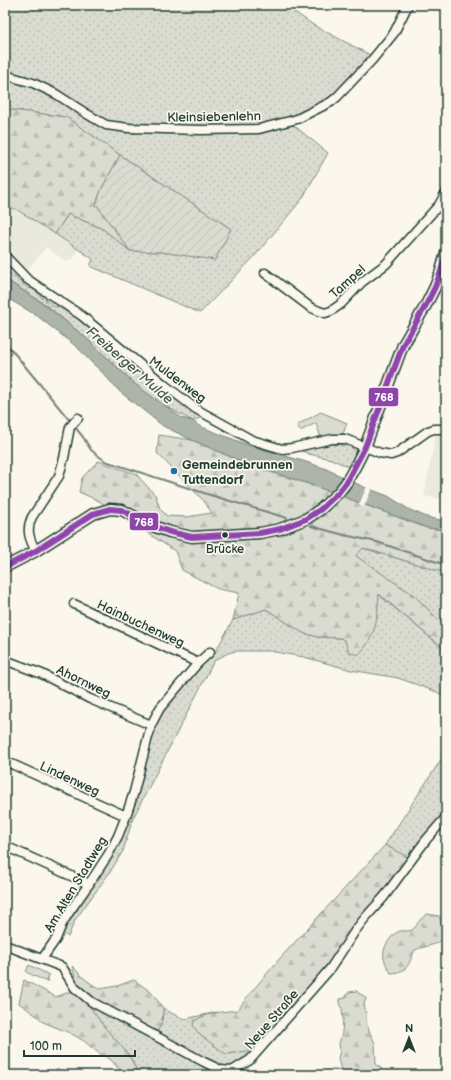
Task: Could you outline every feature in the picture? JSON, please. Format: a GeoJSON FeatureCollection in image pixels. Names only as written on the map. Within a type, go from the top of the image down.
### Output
{"type":"FeatureCollection","features":[{"type":"Feature","properties":{"kind":"street","name":"Kleinsiebenlehn"},"geometry":{"type":"LineString","coordinates":[[5,75],[34,83],[56,94],[106,125],[129,128],[201,130],[259,129],[297,119],[331,102],[372,60],[394,33],[408,5]]}},
{"type":"Feature","properties":{"kind":"street","name":"Tampel"},"geometry":{"type":"LineString","coordinates":[[265,273],[310,307],[319,311],[331,311],[341,304],[362,282],[386,264],[439,204],[446,192]]}},
{"type":"Feature","properties":{"kind":"street"},"geometry":{"type":"LineString","coordinates":[[5,567],[36,551],[93,514],[110,510],[122,510],[150,525],[170,532],[192,537],[260,533],[287,527],[313,515],[339,492],[352,473],[363,451],[403,345],[426,305],[441,271],[446,253]]}},
{"type":"Feature","properties":{"kind":"street","name":"Muldenweg"},"geometry":{"type":"LineString","coordinates":[[5,256],[27,280],[82,316],[166,386],[196,408],[252,440],[282,449],[332,439],[345,439],[363,451],[391,455],[397,453],[428,431],[434,429],[446,429]]}},
{"type":"Feature","properties":{"kind":"street"},"geometry":{"type":"LineString","coordinates":[[36,551],[31,542],[28,524],[59,476],[70,427],[76,421]]}},
{"type":"Feature","properties":{"kind":"street","name":"Hainbuchenweg"},"geometry":{"type":"LineString","coordinates":[[74,604],[198,663]]}},
{"type":"Feature","properties":{"kind":"street","name":"Am Alten Stadtweg"},"geometry":{"type":"LineString","coordinates":[[42,959],[56,939],[70,910],[108,855],[126,816],[134,792],[151,726],[160,708],[198,663],[210,652]]}},
{"type":"Feature","properties":{"kind":"street","name":"Ahornweg"},"geometry":{"type":"LineString","coordinates":[[5,660],[42,674],[90,699],[151,726]]}},
{"type":"Feature","properties":{"kind":"street","name":"Lindenweg"},"geometry":{"type":"LineString","coordinates":[[5,761],[126,816]]}},
{"type":"Feature","properties":{"kind":"street","name":"Neue Straße"},"geometry":{"type":"LineString","coordinates":[[5,945],[62,967],[75,988],[92,1002],[204,1062],[221,1070],[232,1071],[250,1060],[330,969],[364,918],[384,897],[426,840],[446,817]]}},
{"type":"Feature","properties":{"kind":"street"},"geometry":{"type":"LineString","coordinates":[[5,846],[89,884]]}},
{"type":"Feature","properties":{"kind":"shaded area"},"geometry":{"type":"Polygon","coordinates":[[[5,207],[16,209],[78,249],[73,259],[65,261],[46,247],[26,272],[33,287],[29,290],[5,269],[5,207]]]}},
{"type":"Feature","properties":{"kind":"shaded area"},"geometry":{"type":"Polygon","coordinates":[[[5,279],[44,304],[85,337],[136,385],[182,418],[193,421],[199,426],[248,445],[324,468],[364,487],[388,496],[410,510],[427,517],[446,520],[446,530],[427,528],[312,485],[249,465],[163,426],[119,391],[78,348],[36,315],[5,297],[5,279]]]}},
{"type":"Feature","properties":{"kind":"shaded area"},"geometry":{"type":"Polygon","coordinates":[[[446,431],[446,500],[424,496],[436,432],[446,431]]]}},
{"type":"Feature","properties":{"kind":"green space"},"geometry":{"type":"Polygon","coordinates":[[[5,5],[284,5],[315,26],[372,56],[334,96],[286,119],[328,153],[302,199],[254,257],[200,313],[90,266],[93,259],[55,234],[68,214],[103,229],[130,251],[161,252],[231,229],[66,117],[5,109],[5,5]]]}},
{"type":"Feature","properties":{"kind":"green space"},"geometry":{"type":"Polygon","coordinates":[[[5,109],[66,117],[120,155],[102,188],[96,204],[130,251],[103,229],[68,214],[55,234],[16,209],[5,207],[5,109]]]}},
{"type":"Feature","properties":{"kind":"green space"},"geometry":{"type":"Polygon","coordinates":[[[120,155],[231,229],[215,260],[161,252],[130,251],[96,204],[102,188],[120,155]]]}},
{"type":"Feature","properties":{"kind":"green space"},"geometry":{"type":"Polygon","coordinates":[[[5,269],[29,289],[33,287],[40,292],[40,296],[55,307],[62,306],[81,319],[153,379],[154,386],[175,400],[180,400],[204,416],[193,421],[162,404],[136,385],[85,337],[45,304],[5,279],[5,269]]]}},
{"type":"Feature","properties":{"kind":"green space"},"geometry":{"type":"Polygon","coordinates":[[[321,412],[347,423],[343,434],[321,438],[316,423],[300,431],[297,425],[321,412]]]}},
{"type":"Feature","properties":{"kind":"green space"},"geometry":{"type":"Polygon","coordinates":[[[159,435],[192,440],[249,465],[312,485],[427,528],[446,530],[446,573],[363,548],[356,556],[415,596],[446,628],[445,650],[379,594],[375,627],[365,647],[358,655],[349,652],[345,641],[341,638],[318,637],[303,633],[266,609],[233,620],[239,593],[218,589],[182,570],[175,551],[99,501],[79,492],[82,478],[98,461],[136,474],[156,496],[160,509],[167,516],[186,517],[212,513],[203,500],[157,453],[159,435]]]}},
{"type":"Feature","properties":{"kind":"green space"},"geometry":{"type":"Polygon","coordinates":[[[333,444],[350,446],[355,451],[349,467],[331,459],[302,451],[320,446],[333,444]]]}},
{"type":"Feature","properties":{"kind":"green space"},"geometry":{"type":"Polygon","coordinates":[[[363,548],[446,573],[446,628],[415,596],[355,556],[363,548]]]}},
{"type":"Feature","properties":{"kind":"green space"},"geometry":{"type":"Polygon","coordinates":[[[378,594],[445,650],[446,648],[446,697],[437,692],[398,678],[351,670],[304,657],[269,651],[237,651],[228,653],[214,661],[133,818],[123,851],[110,872],[75,920],[68,937],[62,932],[119,844],[138,794],[156,724],[162,712],[197,670],[214,654],[233,620],[266,609],[303,633],[318,637],[341,638],[345,641],[349,652],[377,617],[378,594]]]}},
{"type":"Feature","properties":{"kind":"green space"},"geometry":{"type":"Polygon","coordinates":[[[446,752],[446,823],[438,821],[409,858],[385,845],[446,752]]]}},
{"type":"Feature","properties":{"kind":"green space"},"geometry":{"type":"Polygon","coordinates":[[[385,845],[409,858],[315,980],[253,1050],[226,1054],[200,1035],[193,1026],[194,1021],[210,1014],[238,1010],[247,997],[282,956],[385,845]]]}},
{"type":"Feature","properties":{"kind":"green space"},"geometry":{"type":"Polygon","coordinates":[[[427,914],[439,916],[446,934],[444,938],[437,943],[415,950],[408,966],[405,969],[391,973],[384,956],[387,944],[397,932],[410,931],[413,929],[427,914]]]}},
{"type":"Feature","properties":{"kind":"green space"},"geometry":{"type":"Polygon","coordinates":[[[29,965],[49,975],[47,982],[26,972],[29,965]]]}},
{"type":"Feature","properties":{"kind":"green space"},"geometry":{"type":"Polygon","coordinates":[[[72,966],[86,980],[99,989],[117,986],[134,980],[151,992],[163,1008],[162,1020],[157,1032],[110,1009],[79,990],[72,966]]]}},
{"type":"Feature","properties":{"kind":"green space"},"geometry":{"type":"Polygon","coordinates":[[[24,980],[56,997],[74,990],[85,1000],[105,1028],[129,1055],[139,1075],[122,1075],[121,1071],[110,1059],[97,1052],[84,1041],[70,1033],[43,1022],[19,1003],[24,980]]]}},
{"type":"Feature","properties":{"kind":"green space"},"geometry":{"type":"Polygon","coordinates":[[[357,991],[366,999],[364,1004],[366,1020],[369,1031],[375,1043],[376,1064],[382,1069],[379,1072],[379,1075],[342,1075],[338,1058],[343,1018],[340,999],[345,998],[349,992],[357,991]]]}},
{"type":"Feature","properties":{"kind":"green space"},"geometry":{"type":"Polygon","coordinates":[[[88,1005],[143,1033],[157,1031],[162,1020],[163,1008],[185,1019],[217,1012],[204,1016],[226,1054],[253,1050],[231,1075],[139,1075],[129,1055],[105,1028],[88,1005]]]}},
{"type":"Feature","properties":{"kind":"pier"},"geometry":{"type":"Polygon","coordinates":[[[367,486],[372,488],[364,507],[359,505],[367,486]]]}},
{"type":"Feature","properties":{"kind":"waterway"},"geometry":{"type":"LineString","coordinates":[[399,371],[403,358],[419,328]]}},
{"type":"Feature","properties":{"kind":"waterway"},"geometry":{"type":"LineString","coordinates":[[5,343],[71,422]]}},
{"type":"Feature","properties":{"kind":"waterway"},"geometry":{"type":"LineString","coordinates":[[74,426],[91,450],[105,461],[287,518]]}},
{"type":"Feature","properties":{"kind":"waterway"},"geometry":{"type":"LineString","coordinates":[[311,526],[377,542],[446,565]]}},
{"type":"Feature","properties":{"kind":"transit line","name":"768"},"geometry":{"type":"LineString","coordinates":[[5,567],[34,552],[93,514],[110,509],[122,510],[150,525],[170,532],[192,537],[260,533],[280,529],[306,519],[321,509],[346,483],[365,447],[403,345],[435,287],[446,253]]}},
{"type":"Feature","properties":{"kind":"place","name":"Gemeindebrunnen Tuttendorf"},"geometry":{"type":"Point","coordinates":[174,471]}},
{"type":"Feature","properties":{"kind":"place","name":"Brücke"},"geometry":{"type":"Point","coordinates":[225,535]}},
{"type":"Feature","properties":{"kind":"water label","name":"Freiberger Mulde"},"geometry":{"type":"Point","coordinates":[130,365]}}]}
